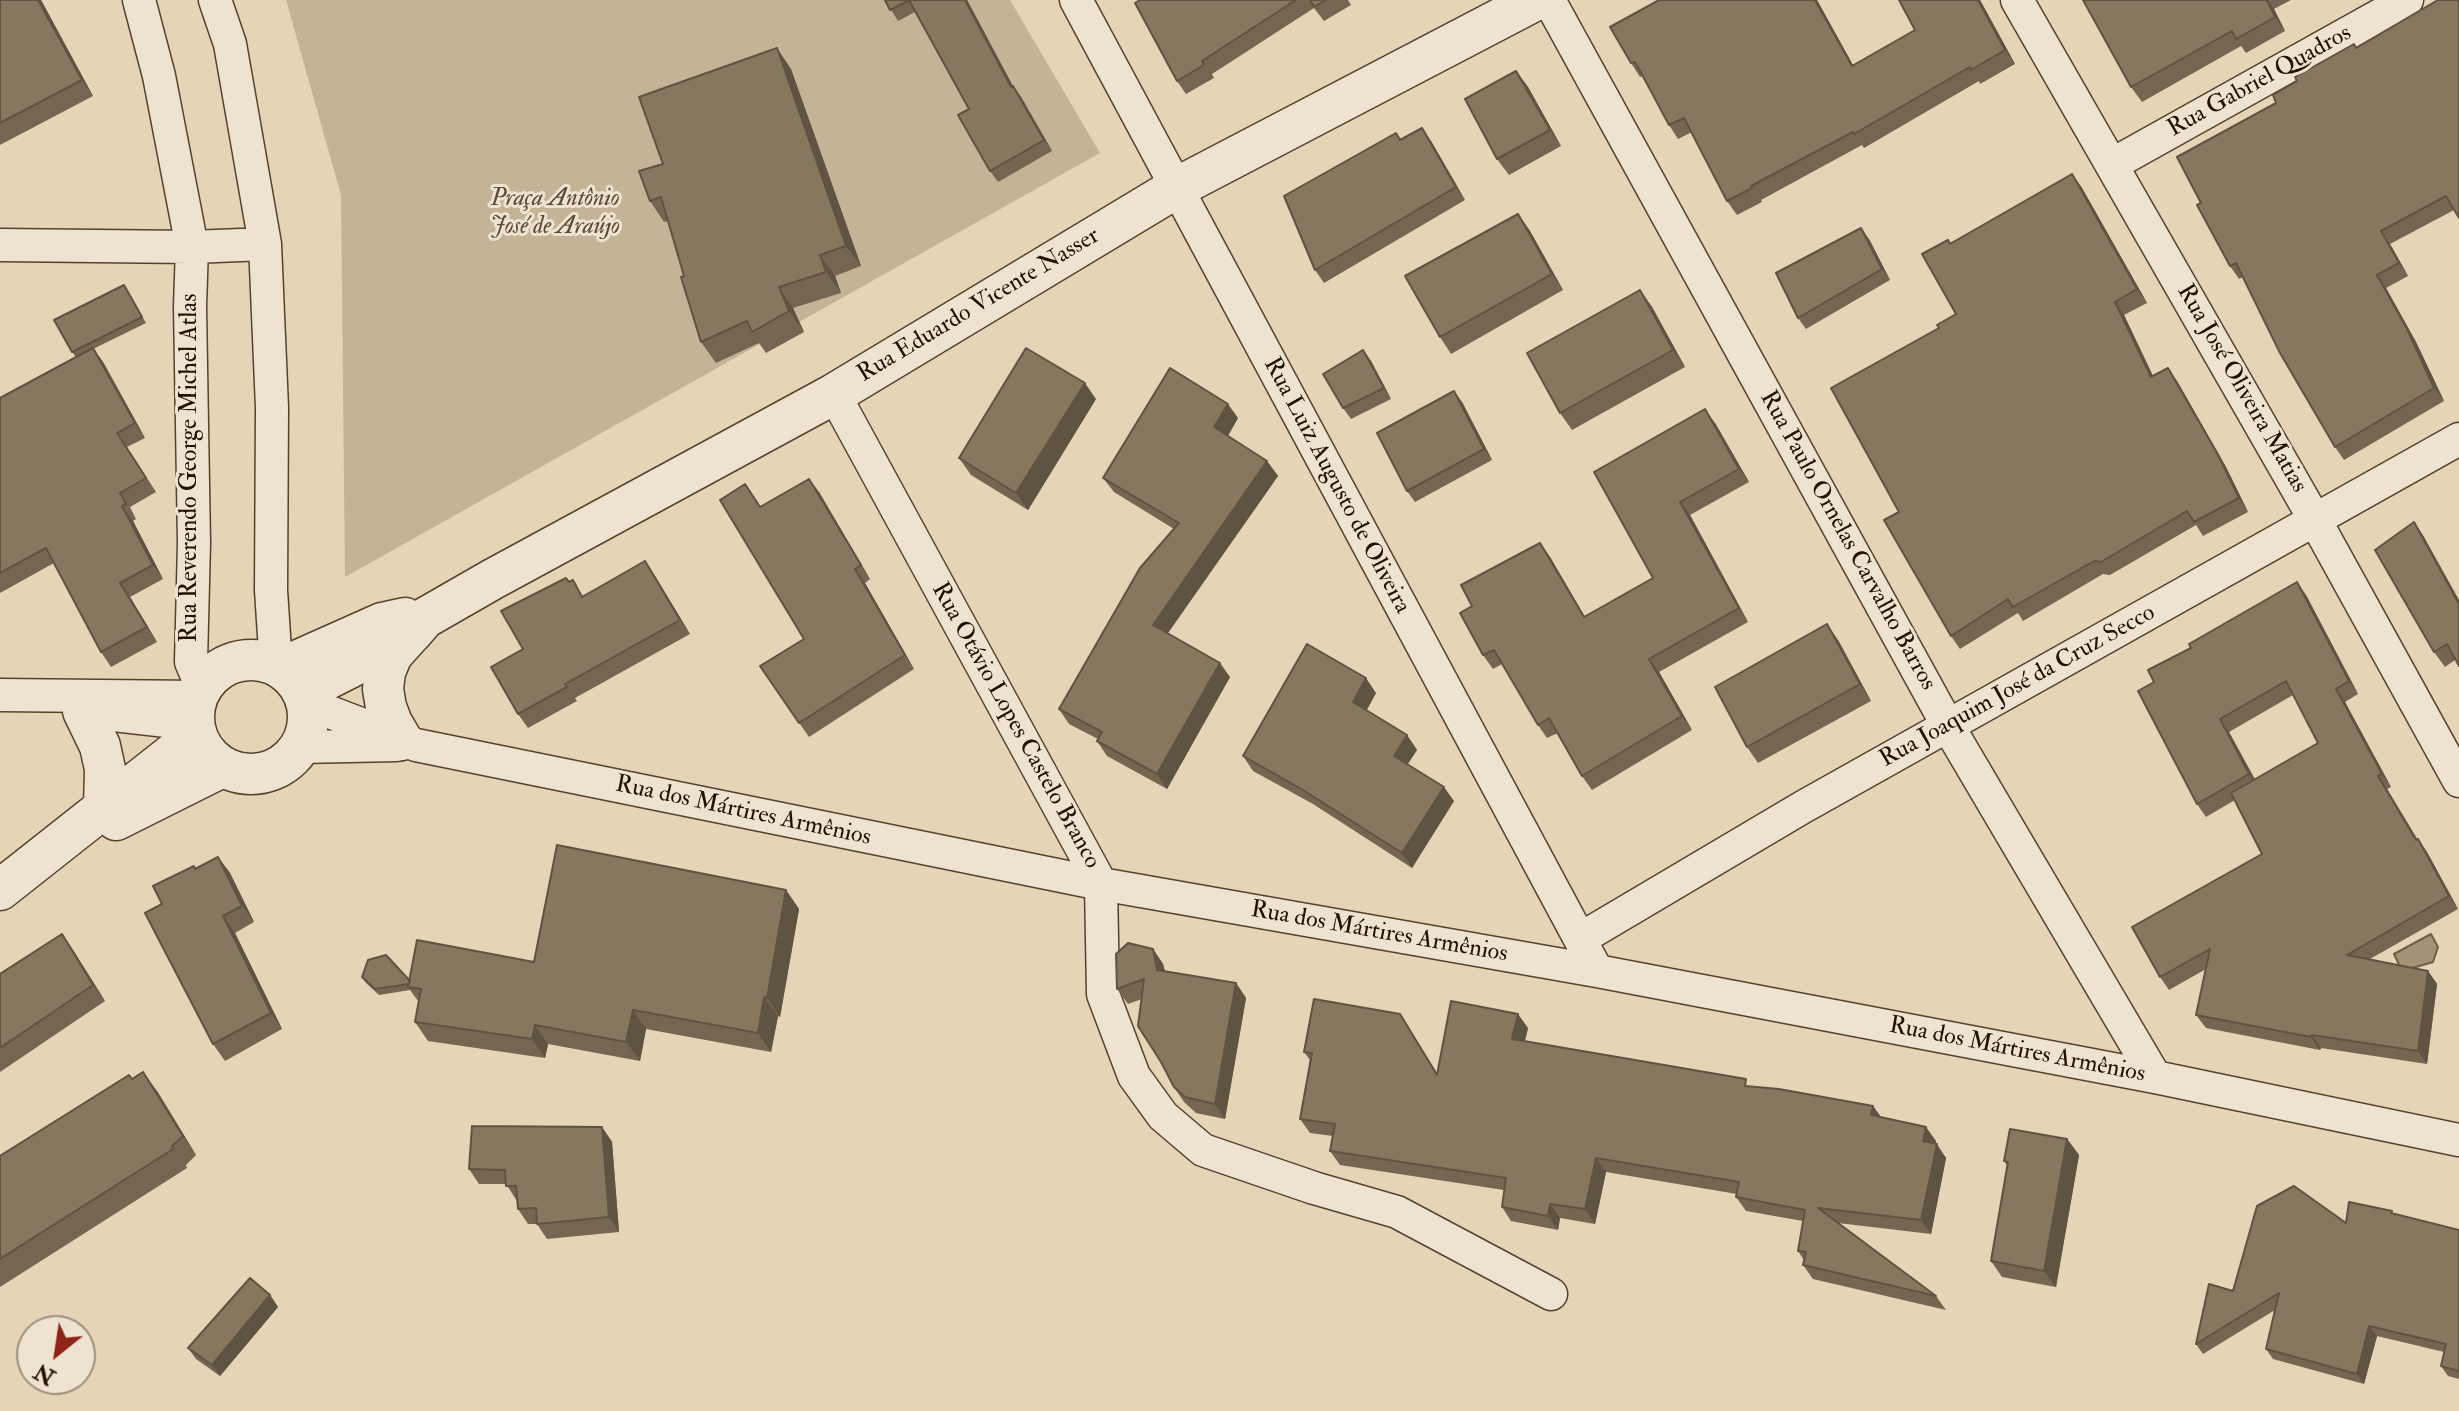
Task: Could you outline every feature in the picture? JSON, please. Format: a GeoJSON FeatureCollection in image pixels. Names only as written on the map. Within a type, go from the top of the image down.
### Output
{"type":"FeatureCollection","features":[{"type":"Feature","properties":{"kind":"street","name":"Rua Reverendo George Michel Atlas"},"geometry":{"type":"LineString","coordinates":[[139,0],[159,76],[192,247],[190,307],[194,543],[191,662],[197,711]]}},
{"type":"Feature","properties":{"kind":"street"},"geometry":{"type":"LineString","coordinates":[[197,711],[205,751],[222,767],[244,774],[265,773],[285,763],[300,747],[307,727],[291,682],[271,590],[272,408],[265,244],[230,44],[215,0]]}},
{"type":"Feature","properties":{"kind":"street","name":"Rua Luiz Augusto de Oliveira"},"geometry":{"type":"LineString","coordinates":[[1076,0],[1597,971]]}},
{"type":"Feature","properties":{"kind":"street","name":"Rua Eduardo Vicente Nasser"},"geometry":{"type":"LineString","coordinates":[[291,682],[377,655],[418,625],[834,394],[1176,188],[1536,0]]}},
{"type":"Feature","properties":{"kind":"street","name":"Rua Paulo Ornelas Carvalho Barros"},"geometry":{"type":"LineString","coordinates":[[1549,0],[1948,726],[2155,1077]]}},
{"type":"Feature","properties":{"kind":"street","name":"Rua José Oliveira Matias"},"geometry":{"type":"LineString","coordinates":[[2017,0],[2315,520],[2459,781]]}},
{"type":"Feature","properties":{"kind":"street","name":"Rua Gabriel Quadros"},"geometry":{"type":"LineString","coordinates":[[2113,164],[2407,0]]}},
{"type":"Feature","properties":{"kind":"street"},"geometry":{"type":"LineString","coordinates":[[0,245],[192,247],[265,244]]}},
{"type":"Feature","properties":{"kind":"street","name":"Rua Otávio Lopes Castelo Branco"},"geometry":{"type":"LineString","coordinates":[[834,394],[1101,884],[1103,994],[1134,1076],[1163,1116],[1203,1150],[1314,1188],[1397,1212],[1551,1294]]}},
{"type":"Feature","properties":{"kind":"street","name":"Rua Joaquim José da Cruz Secco"},"geometry":{"type":"LineString","coordinates":[[1580,939],[1803,807],[2459,439]]}},
{"type":"Feature","properties":{"kind":"street"},"geometry":{"type":"LineString","coordinates":[[409,742],[392,723],[383,689],[385,672],[392,655],[418,625]]}},
{"type":"Feature","properties":{"kind":"street"},"geometry":{"type":"LineString","coordinates":[[0,890],[104,807],[197,711],[222,668],[235,662],[250,661],[291,682]]}},
{"type":"Feature","properties":{"kind":"street","name":"Rua dos Mártires Armênios"},"geometry":{"type":"LineString","coordinates":[[291,682],[409,742],[1101,884],[1597,971],[2155,1077],[2459,1140]]}},
{"type":"Feature","properties":{"kind":"street"},"geometry":{"type":"LineString","coordinates":[[0,695],[40,695],[197,711]]}},
{"type":"Feature","properties":{"kind":"street"},"geometry":{"type":"LineString","coordinates":[[40,695],[83,711],[197,711]]}},
{"type":"Feature","properties":{"kind":"street"},"geometry":{"type":"LineString","coordinates":[[83,711],[100,746],[105,769],[104,807]]}},
{"type":"Feature","properties":{"kind":"street"},"geometry":{"type":"LineString","coordinates":[[300,747],[409,742]]}},
{"type":"Feature","properties":{"kind":"street"},"geometry":{"type":"LineString","coordinates":[[44,855],[222,767]]}},
{"type":"Feature","properties":{"kind":"green space","name":"Praça Antônio José de Araújo"},"geometry":{"type":"Polygon","coordinates":[[[286,0],[1010,0],[1100,153],[345,577],[341,195],[286,0]]]}},
{"type":"Feature","properties":{"kind":"shaded area"},"geometry":{"type":"Polygon","coordinates":[[[2431,934],[2438,947],[2433,962],[2402,971],[2394,954],[2431,934]]]}},
{"type":"Feature","properties":{"kind":"building"},"geometry":{"type":"Polygon","coordinates":[[[0,0],[38,0],[82,80],[0,123],[0,0]]]}},
{"type":"Feature","properties":{"kind":"building"},"geometry":{"type":"Polygon","coordinates":[[[885,0],[909,0],[890,10],[885,0]]]}},
{"type":"Feature","properties":{"kind":"building"},"geometry":{"type":"Polygon","coordinates":[[[909,0],[965,0],[1011,87],[1044,140],[990,171],[958,115],[969,109],[909,0]]]}},
{"type":"Feature","properties":{"kind":"building"},"geometry":{"type":"Polygon","coordinates":[[[1140,0],[1296,0],[1202,61],[1204,65],[1177,81],[1135,3],[1140,0]]]}},
{"type":"Feature","properties":{"kind":"building"},"geometry":{"type":"Polygon","coordinates":[[[1310,0],[1326,0],[1314,7],[1310,0]]]}},
{"type":"Feature","properties":{"kind":"building"},"geometry":{"type":"Polygon","coordinates":[[[1659,0],[1815,0],[1852,66],[1915,30],[1899,0],[1978,0],[2005,50],[1727,201],[1684,118],[1669,125],[1635,62],[1631,63],[1610,27],[1659,0]]]}},
{"type":"Feature","properties":{"kind":"building"},"geometry":{"type":"Polygon","coordinates":[[[2083,0],[2267,0],[2275,17],[2236,39],[2232,31],[2131,87],[2083,0]]]}},
{"type":"Feature","properties":{"kind":"building"},"geometry":{"type":"Polygon","coordinates":[[[2438,0],[2459,0],[2459,218],[2446,196],[2381,231],[2399,263],[2377,275],[2407,329],[2434,388],[2335,447],[2280,353],[2236,263],[2230,266],[2197,205],[2201,203],[2177,157],[2276,103],[2273,95],[2297,81],[2295,77],[2354,44],[2356,48],[2438,0]]]}},
{"type":"Feature","properties":{"kind":"building"},"geometry":{"type":"Polygon","coordinates":[[[777,48],[846,246],[820,255],[826,272],[779,287],[789,311],[752,332],[747,321],[701,342],[661,197],[650,201],[639,171],[663,164],[639,97],[777,48]]]}},
{"type":"Feature","properties":{"kind":"building"},"geometry":{"type":"Polygon","coordinates":[[[1516,71],[1550,130],[1497,159],[1465,99],[1516,71]]]}},
{"type":"Feature","properties":{"kind":"building"},"geometry":{"type":"Polygon","coordinates":[[[1422,128],[1456,187],[1315,270],[1284,196],[1396,133],[1400,140],[1422,128]]]}},
{"type":"Feature","properties":{"kind":"building"},"geometry":{"type":"Polygon","coordinates":[[[2072,174],[2137,289],[2115,302],[2151,377],[2168,368],[2239,498],[2194,522],[2187,511],[2101,562],[2094,561],[2013,607],[2008,599],[1951,636],[1884,520],[1899,512],[1831,388],[1939,328],[1937,325],[1956,314],[1922,254],[1948,240],[1950,244],[2072,174]]]}},
{"type":"Feature","properties":{"kind":"building"},"geometry":{"type":"Polygon","coordinates":[[[1518,214],[1552,274],[1440,337],[1405,276],[1518,214]]]}},
{"type":"Feature","properties":{"kind":"building"},"geometry":{"type":"Polygon","coordinates":[[[1861,228],[1882,269],[1798,318],[1776,273],[1861,228]]]}},
{"type":"Feature","properties":{"kind":"building"},"geometry":{"type":"Polygon","coordinates":[[[124,285],[142,317],[72,352],[54,320],[124,285]]]}},
{"type":"Feature","properties":{"kind":"building"},"geometry":{"type":"Polygon","coordinates":[[[1640,290],[1673,350],[1560,413],[1527,353],[1640,290]]]}},
{"type":"Feature","properties":{"kind":"building"},"geometry":{"type":"Polygon","coordinates":[[[93,348],[135,423],[117,433],[146,478],[120,493],[126,504],[122,506],[153,565],[120,583],[147,627],[101,652],[46,548],[0,573],[0,398],[93,348]]]}},
{"type":"Feature","properties":{"kind":"building"},"geometry":{"type":"Polygon","coordinates":[[[1026,348],[1085,383],[1016,493],[959,458],[1026,348]]]}},
{"type":"Feature","properties":{"kind":"building"},"geometry":{"type":"Polygon","coordinates":[[[1363,350],[1384,388],[1343,408],[1323,374],[1363,350]]]}},
{"type":"Feature","properties":{"kind":"building"},"geometry":{"type":"Polygon","coordinates":[[[1170,368],[1228,404],[1214,427],[1267,461],[1153,625],[1220,663],[1157,774],[1097,741],[1102,732],[1059,709],[1140,568],[1179,523],[1103,478],[1170,368]]]}},
{"type":"Feature","properties":{"kind":"building"},"geometry":{"type":"Polygon","coordinates":[[[1454,391],[1484,449],[1407,491],[1377,433],[1454,391]]]}},
{"type":"Feature","properties":{"kind":"building"},"geometry":{"type":"Polygon","coordinates":[[[1705,409],[1739,469],[1680,502],[1739,608],[1649,659],[1682,716],[1582,776],[1549,718],[1538,725],[1494,650],[1483,655],[1460,613],[1472,606],[1461,585],[1540,543],[1584,617],[1653,578],[1594,472],[1705,409]]]}},
{"type":"Feature","properties":{"kind":"building"},"geometry":{"type":"Polygon","coordinates":[[[809,479],[861,565],[855,569],[905,655],[799,723],[760,666],[804,639],[720,500],[745,484],[760,507],[809,479]]]}},
{"type":"Feature","properties":{"kind":"building"},"geometry":{"type":"Polygon","coordinates":[[[2414,522],[2459,604],[2459,666],[2447,644],[2434,652],[2375,550],[2414,522]]]}},
{"type":"Feature","properties":{"kind":"building"},"geometry":{"type":"Polygon","coordinates":[[[645,561],[680,620],[518,714],[491,667],[523,649],[501,611],[566,578],[569,582],[573,580],[582,597],[645,561]]]}},
{"type":"Feature","properties":{"kind":"building"},"geometry":{"type":"Polygon","coordinates":[[[2297,582],[2349,681],[2336,689],[2382,774],[2378,776],[2449,896],[2347,955],[2428,971],[2418,1051],[2311,1037],[2196,1015],[2210,949],[2160,977],[2132,927],[2262,854],[2231,793],[2318,743],[2286,681],[2220,719],[2249,774],[2197,804],[2138,691],[2154,682],[2148,670],[2191,648],[2189,644],[2297,582]]]}},
{"type":"Feature","properties":{"kind":"building"},"geometry":{"type":"Polygon","coordinates":[[[1827,624],[1860,684],[1747,747],[1715,687],[1827,624]]]}},
{"type":"Feature","properties":{"kind":"building"},"geometry":{"type":"Polygon","coordinates":[[[1307,644],[1366,678],[1353,702],[1407,735],[1394,756],[1444,787],[1402,853],[1243,756],[1307,644]]]}},
{"type":"Feature","properties":{"kind":"building"},"geometry":{"type":"Polygon","coordinates":[[[557,845],[786,890],[758,1033],[633,1010],[626,1042],[535,1025],[532,1039],[415,1022],[421,989],[408,987],[417,940],[534,962],[557,845]]]}},
{"type":"Feature","properties":{"kind":"building"},"geometry":{"type":"Polygon","coordinates":[[[218,857],[242,906],[223,916],[271,1013],[213,1044],[145,913],[162,904],[153,886],[218,857]]]}},
{"type":"Feature","properties":{"kind":"building"},"geometry":{"type":"Polygon","coordinates":[[[62,934],[93,985],[0,1048],[0,974],[62,934]]]}},
{"type":"Feature","properties":{"kind":"building"},"geometry":{"type":"Polygon","coordinates":[[[1128,943],[1153,949],[1157,970],[1236,983],[1215,1104],[1185,1097],[1174,1087],[1138,1026],[1144,979],[1117,989],[1116,954],[1128,943]]]}},
{"type":"Feature","properties":{"kind":"building"},"geometry":{"type":"Polygon","coordinates":[[[386,955],[410,981],[409,984],[375,989],[362,977],[368,960],[386,955]]]}},
{"type":"Feature","properties":{"kind":"building"},"geometry":{"type":"Polygon","coordinates":[[[1314,999],[1400,1014],[1437,1075],[1451,1001],[1518,1014],[1512,1039],[1746,1079],[1745,1086],[1873,1106],[1871,1115],[1926,1127],[1923,1141],[1937,1144],[1921,1220],[1818,1208],[1936,1296],[1803,1265],[1806,1252],[1798,1251],[1805,1210],[1736,1197],[1739,1182],[1596,1158],[1585,1209],[1550,1204],[1548,1216],[1502,1207],[1506,1178],[1330,1151],[1335,1124],[1300,1119],[1312,1053],[1304,1052],[1314,999]]]}},
{"type":"Feature","properties":{"kind":"building"},"geometry":{"type":"Polygon","coordinates":[[[143,1072],[183,1136],[172,1146],[173,1149],[0,1259],[0,1156],[129,1075],[132,1079],[143,1072]]]}},
{"type":"Feature","properties":{"kind":"building"},"geometry":{"type":"Polygon","coordinates":[[[472,1126],[602,1127],[609,1217],[537,1224],[536,1208],[518,1209],[516,1186],[506,1186],[505,1170],[469,1169],[472,1126]]]}},
{"type":"Feature","properties":{"kind":"building"},"geometry":{"type":"Polygon","coordinates":[[[2010,1129],[2067,1139],[2044,1271],[1991,1261],[2008,1162],[2004,1161],[2010,1129]]]}},
{"type":"Feature","properties":{"kind":"building"},"geometry":{"type":"Polygon","coordinates":[[[2294,1186],[2346,1223],[2349,1202],[2459,1230],[2459,1371],[2441,1366],[2446,1344],[2369,1326],[2357,1374],[2266,1349],[2279,1293],[2196,1344],[2209,1284],[2233,1291],[2257,1206],[2294,1186]]]}},
{"type":"Feature","properties":{"kind":"building"},"geometry":{"type":"Polygon","coordinates":[[[250,1278],[270,1295],[212,1365],[188,1348],[250,1278]]]}}]}
